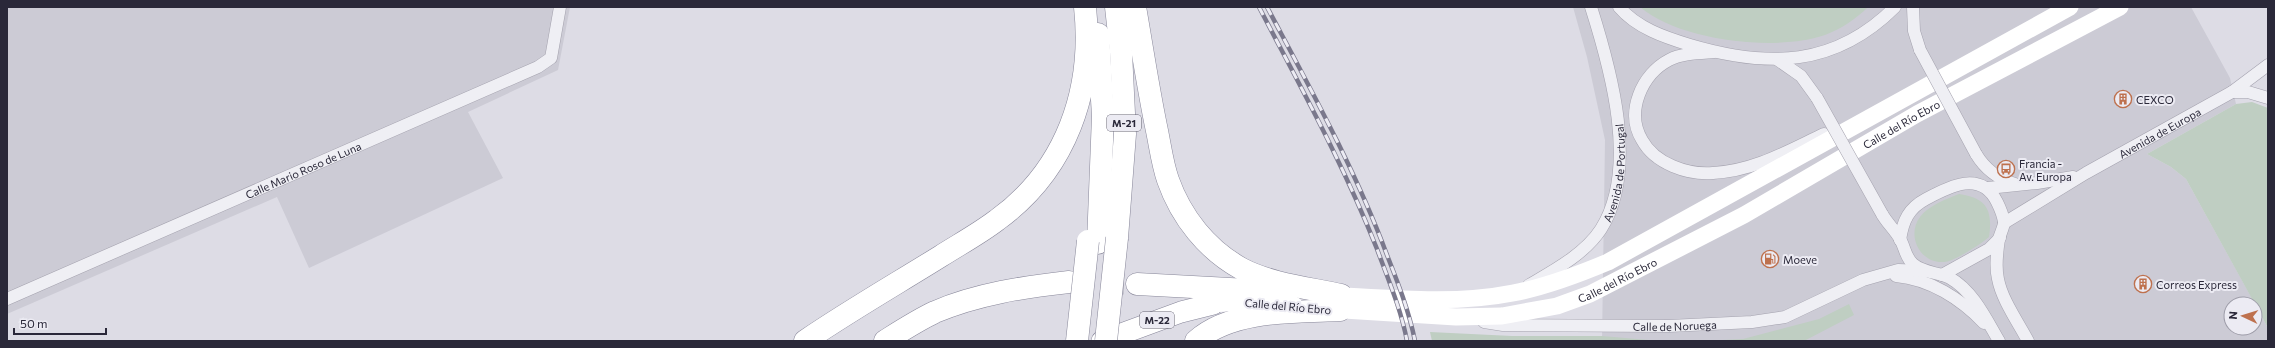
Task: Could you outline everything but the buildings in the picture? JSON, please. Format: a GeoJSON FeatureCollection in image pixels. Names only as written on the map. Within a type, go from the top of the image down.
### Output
{"type":"FeatureCollection","features":[{"type":"Feature","properties":{"kind":"highway"},"geometry":{"type":"LineString","coordinates":[[805,341],[998,220],[1031,191],[1053,162],[1072,124],[1083,80],[1087,30],[1085,7]]}},
{"type":"Feature","properties":{"kind":"highway","name":"M-21"},"geometry":{"type":"LineString","coordinates":[[1096,7],[1103,116],[1100,166],[1101,241],[1106,341]]}},
{"type":"Feature","properties":{"kind":"highway","name":"M-21"},"geometry":{"type":"LineString","coordinates":[[1087,341],[1101,241],[1125,134],[1121,52],[1116,7]]}},
{"type":"Feature","properties":{"kind":"highway"},"geometry":{"type":"LineString","coordinates":[[1135,7],[1153,109],[1168,179],[1180,208],[1198,234],[1219,255],[1243,269],[1341,303]]}},
{"type":"Feature","properties":{"kind":"highway"},"geometry":{"type":"LineString","coordinates":[[1077,341],[1101,241]]}},
{"type":"Feature","properties":{"kind":"highway"},"geometry":{"type":"LineString","coordinates":[[885,341],[936,312],[976,299],[1009,290],[1069,282]]}},
{"type":"Feature","properties":{"kind":"highway"},"geometry":{"type":"LineString","coordinates":[[1138,284],[1288,292]]}},
{"type":"Feature","properties":{"kind":"highway"},"geometry":{"type":"LineString","coordinates":[[1196,341],[1209,332],[1231,323],[1268,313],[1341,303]]}},
{"type":"Feature","properties":{"kind":"highway","name":"M-22"},"geometry":{"type":"LineString","coordinates":[[1102,341],[1181,312],[1213,304]]}},
{"type":"Feature","properties":{"kind":"main road","name":"Calle del Río Ebro"},"geometry":{"type":"LineString","coordinates":[[1213,304],[1238,302],[1341,303],[1460,299],[1513,293],[1565,279],[1608,262],[2070,7]]}},
{"type":"Feature","properties":{"kind":"main road","name":"Calle del Río Ebro"},"geometry":{"type":"LineString","coordinates":[[1213,304],[1253,295],[1288,292],[1341,303],[1456,317],[1502,316],[1557,306],[1590,294],[1744,215],[1918,114],[2120,7]]}},
{"type":"Feature","properties":{"kind":"main road"},"geometry":{"type":"LineString","coordinates":[[2055,42],[2132,7]]}},
{"type":"Feature","properties":{"kind":"street","name":"Calle Mario Roso de Luna"},"geometry":{"type":"LineString","coordinates":[[7,299],[538,67],[550,58],[560,7]]}},
{"type":"Feature","properties":{"kind":"street","name":"Avenida de Portugal"},"geometry":{"type":"LineString","coordinates":[[1513,293],[1542,277],[1586,247],[1600,231],[1610,212],[1617,190],[1618,129],[1611,79],[1591,7]]}},
{"type":"Feature","properties":{"kind":"street"},"geometry":{"type":"LineString","coordinates":[[1619,7],[1634,21],[1671,40],[1714,52],[1754,59],[1778,60],[1817,55],[1840,46],[1862,34],[1895,7]]}},
{"type":"Feature","properties":{"kind":"street"},"geometry":{"type":"LineString","coordinates":[[1913,7],[1914,31],[1920,50],[1983,166],[1995,175],[2019,185]]}},
{"type":"Feature","properties":{"kind":"street"},"geometry":{"type":"LineString","coordinates":[[1714,52],[1670,59],[1659,67],[1643,84],[1636,109],[1641,140],[1651,152],[1671,165],[1688,171],[1713,173],[1759,165],[1909,95]]}},
{"type":"Feature","properties":{"kind":"street"},"geometry":{"type":"LineString","coordinates":[[1778,60],[1802,76],[1817,98],[1882,214],[1900,240],[1905,253],[1913,264],[1925,271],[1952,279],[1969,295],[1982,312],[1998,341]]}},
{"type":"Feature","properties":{"kind":"street","name":"Avenida de Europa"},"geometry":{"type":"LineString","coordinates":[[2004,223],[2086,173],[2232,92],[2268,66]]}},
{"type":"Feature","properties":{"kind":"street"},"geometry":{"type":"LineString","coordinates":[[2232,92],[2248,92],[2268,98]]}},
{"type":"Feature","properties":{"kind":"street"},"geometry":{"type":"LineString","coordinates":[[1976,154],[1987,188],[2000,209],[2004,223],[2000,238],[1997,262],[1998,279],[2002,293],[2028,341]]}},
{"type":"Feature","properties":{"kind":"street","name":"Avenida de Europa"},"geometry":{"type":"LineString","coordinates":[[1987,188],[2062,179],[2086,173]]}},
{"type":"Feature","properties":{"kind":"street"},"geometry":{"type":"LineString","coordinates":[[1900,240],[1906,216],[1916,205],[1946,188],[1976,184],[1987,188]]}},
{"type":"Feature","properties":{"kind":"street"},"geometry":{"type":"LineString","coordinates":[[1942,275],[1989,249],[2000,238]]}},
{"type":"Feature","properties":{"kind":"street","name":"Calle de Noruega"},"geometry":{"type":"LineString","coordinates":[[1456,317],[1503,325],[1669,326],[1752,322],[1785,316],[1863,280],[1883,274],[1898,270],[1925,271]]}},
{"type":"Feature","properties":{"kind":"street","name":"Calle de Noruega"},"geometry":{"type":"LineString","coordinates":[[1883,274],[1918,280],[1940,289],[1966,306],[1983,322],[1998,341]]}},
{"type":"Feature","properties":{"kind":"shaded area"},"geometry":{"type":"Polygon","coordinates":[[[7,7],[570,7],[558,70],[468,112],[503,178],[309,268],[277,197],[7,314],[7,7]]]}},
{"type":"Feature","properties":{"kind":"shaded area"},"geometry":{"type":"Polygon","coordinates":[[[1573,7],[2191,7],[2230,78],[2236,104],[2147,154],[2171,167],[2186,179],[2251,296],[2223,296],[2223,336],[2263,336],[2263,319],[2268,328],[2268,341],[1602,341],[1605,140],[1587,57],[1573,7]]]}},
{"type":"Feature","properties":{"kind":"green space"},"geometry":{"type":"Polygon","coordinates":[[[1640,7],[1868,7],[1848,23],[1825,35],[1805,40],[1781,43],[1755,43],[1703,35],[1679,28],[1657,19],[1640,7]]]}},
{"type":"Feature","properties":{"kind":"green space"},"geometry":{"type":"Polygon","coordinates":[[[2252,102],[2268,108],[2268,328],[2263,319],[2263,296],[2250,296],[2186,179],[2171,167],[2147,154],[2236,104],[2252,102]]]}},
{"type":"Feature","properties":{"kind":"green space"},"geometry":{"type":"Polygon","coordinates":[[[1959,194],[1976,199],[1982,202],[1986,207],[1990,219],[1989,237],[1974,248],[1954,259],[1944,262],[1928,258],[1922,253],[1915,240],[1914,232],[1916,224],[1923,213],[1928,209],[1959,194]]]}},
{"type":"Feature","properties":{"kind":"green space"},"geometry":{"type":"Polygon","coordinates":[[[1849,304],[1854,315],[1804,341],[1703,341],[1743,339],[1819,319],[1849,304]]]}},
{"type":"Feature","properties":{"kind":"green space"},"geometry":{"type":"Polygon","coordinates":[[[1430,332],[1512,336],[1602,336],[1660,341],[1432,341],[1430,332]]]}},
{"type":"Feature","properties":{"kind":"tunnel"},"geometry":{"type":"LineString","coordinates":[[1069,282],[1137,284]]}},
{"type":"Feature","properties":{"kind":"railway"},"geometry":{"type":"LineString","coordinates":[[1259,7],[1336,156],[1364,218],[1394,294],[1407,341]]}},
{"type":"Feature","properties":{"kind":"railway"},"geometry":{"type":"LineString","coordinates":[[1267,7],[1331,129],[1361,191],[1399,287],[1410,319],[1415,341]]}},
{"type":"Feature","properties":{"kind":"place","name":"CEXCO"},"geometry":{"type":"Point","coordinates":[2123,99]}},
{"type":"Feature","properties":{"kind":"place","name":"Francia - Av. Europa"},"geometry":{"type":"Point","coordinates":[2006,169]}},
{"type":"Feature","properties":{"kind":"place","name":"Moeve"},"geometry":{"type":"Point","coordinates":[1770,259]}},
{"type":"Feature","properties":{"kind":"place","name":"Correos Express"},"geometry":{"type":"Point","coordinates":[2143,284]}}]}
